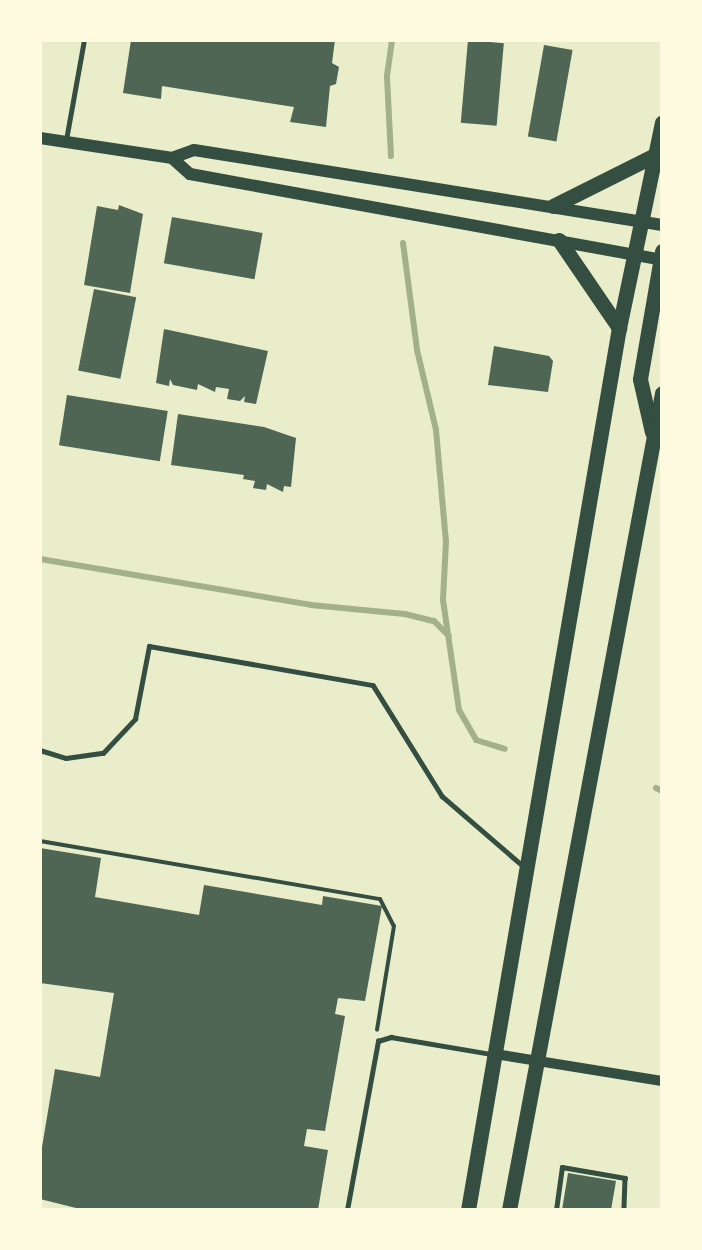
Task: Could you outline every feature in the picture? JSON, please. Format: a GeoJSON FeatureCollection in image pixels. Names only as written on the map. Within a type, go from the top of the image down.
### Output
{"type":"FeatureCollection","features":[{"type":"Feature","properties":{"kind":"main road"},"geometry":{"type":"LineString","coordinates":[[468,1209],[620,328],[662,122]]}},
{"type":"Feature","properties":{"kind":"main road"},"geometry":{"type":"LineString","coordinates":[[40,138],[172,158],[194,150],[662,225]]}},
{"type":"Feature","properties":{"kind":"main road"},"geometry":{"type":"LineString","coordinates":[[553,206],[655,155]]}},
{"type":"Feature","properties":{"kind":"main road"},"geometry":{"type":"LineString","coordinates":[[172,158],[189,174],[636,255],[661,257],[640,379],[653,438]]}},
{"type":"Feature","properties":{"kind":"main road"},"geometry":{"type":"LineString","coordinates":[[559,240],[620,328]]}},
{"type":"Feature","properties":{"kind":"main road"},"geometry":{"type":"LineString","coordinates":[[509,1209],[662,393]]}},
{"type":"Feature","properties":{"kind":"street"},"geometry":{"type":"LineString","coordinates":[[495,1054],[662,1080]]}},
{"type":"Feature","properties":{"kind":"lane"},"geometry":{"type":"LineString","coordinates":[[65,142],[84,40]]}},
{"type":"Feature","properties":{"kind":"lane"},"geometry":{"type":"LineString","coordinates":[[40,750],[66,758],[103,753],[135,719],[149,646],[373,684],[441,796],[526,870]]}},
{"type":"Feature","properties":{"kind":"lane"},"geometry":{"type":"LineString","coordinates":[[347,1209],[375,1045],[391,1037],[495,1054]]}},
{"type":"Feature","properties":{"kind":"lane"},"geometry":{"type":"LineString","coordinates":[[556,1209],[562,1167],[625,1178],[624,1209]]}},
{"type":"Feature","properties":{"kind":"path"},"geometry":{"type":"LineString","coordinates":[[40,841],[380,899],[394,926],[375,1045]]}},
{"type":"Feature","properties":{"kind":"path"},"geometry":{"type":"LineString","coordinates":[[40,1086],[40,1091]]}},
{"type":"Feature","properties":{"kind":"building"},"geometry":{"type":"Polygon","coordinates":[[[131,40],[335,40],[332,63],[339,67],[336,84],[330,86],[326,127],[290,122],[294,107],[162,86],[161,99],[123,93],[131,40]]]}},
{"type":"Feature","properties":{"kind":"building"},"geometry":{"type":"Polygon","coordinates":[[[468,40],[504,43],[497,126],[461,123],[468,40]]]}},
{"type":"Feature","properties":{"kind":"building"},"geometry":{"type":"Polygon","coordinates":[[[544,45],[573,50],[556,142],[528,137],[544,45]]]}},
{"type":"Feature","properties":{"kind":"building"},"geometry":{"type":"Polygon","coordinates":[[[119,205],[143,214],[130,293],[84,285],[97,206],[118,210],[119,205]]]}},
{"type":"Feature","properties":{"kind":"building"},"geometry":{"type":"Polygon","coordinates":[[[172,217],[263,233],[254,279],[164,263],[172,217]]]}},
{"type":"Feature","properties":{"kind":"building"},"geometry":{"type":"Polygon","coordinates":[[[94,289],[136,297],[120,379],[78,370],[94,289]]]}},
{"type":"Feature","properties":{"kind":"building"},"geometry":{"type":"Polygon","coordinates":[[[164,329],[268,351],[256,404],[244,402],[245,396],[240,401],[227,399],[229,389],[216,387],[215,392],[198,384],[197,390],[173,385],[170,379],[169,386],[156,383],[164,329]]]}},
{"type":"Feature","properties":{"kind":"building"},"geometry":{"type":"Polygon","coordinates":[[[494,346],[549,356],[553,361],[548,392],[488,385],[494,346]]]}},
{"type":"Feature","properties":{"kind":"building"},"geometry":{"type":"Polygon","coordinates":[[[67,395],[168,411],[160,461],[59,445],[67,395]]]}},
{"type":"Feature","properties":{"kind":"building"},"geometry":{"type":"Polygon","coordinates":[[[178,414],[264,427],[296,438],[291,487],[284,486],[283,492],[267,484],[266,490],[253,488],[255,481],[243,479],[244,475],[171,465],[178,414]]]}},
{"type":"Feature","properties":{"kind":"building"},"geometry":{"type":"Polygon","coordinates":[[[40,848],[101,858],[95,897],[199,915],[204,885],[322,905],[323,896],[382,906],[365,1001],[338,998],[335,1014],[345,1016],[325,1131],[307,1129],[304,1146],[328,1150],[318,1210],[84,1210],[40,1199],[40,1159],[55,1069],[100,1077],[114,993],[40,983],[40,848]]]}},
{"type":"Feature","properties":{"kind":"building"},"geometry":{"type":"Polygon","coordinates":[[[568,1173],[616,1181],[611,1210],[562,1210],[568,1173]]]}},
{"type":"Feature","properties":{"kind":"waterway"},"geometry":{"type":"LineString","coordinates":[[391,156],[387,76],[392,40]]}},
{"type":"Feature","properties":{"kind":"waterway"},"geometry":{"type":"LineString","coordinates":[[403,243],[417,350],[436,430],[446,541],[443,600],[459,710],[476,740],[505,749]]}},
{"type":"Feature","properties":{"kind":"waterway"},"geometry":{"type":"LineString","coordinates":[[40,559],[311,605],[405,614],[434,621],[449,636]]}},
{"type":"Feature","properties":{"kind":"waterway"},"geometry":{"type":"LineString","coordinates":[[656,788],[662,791]]}}]}
